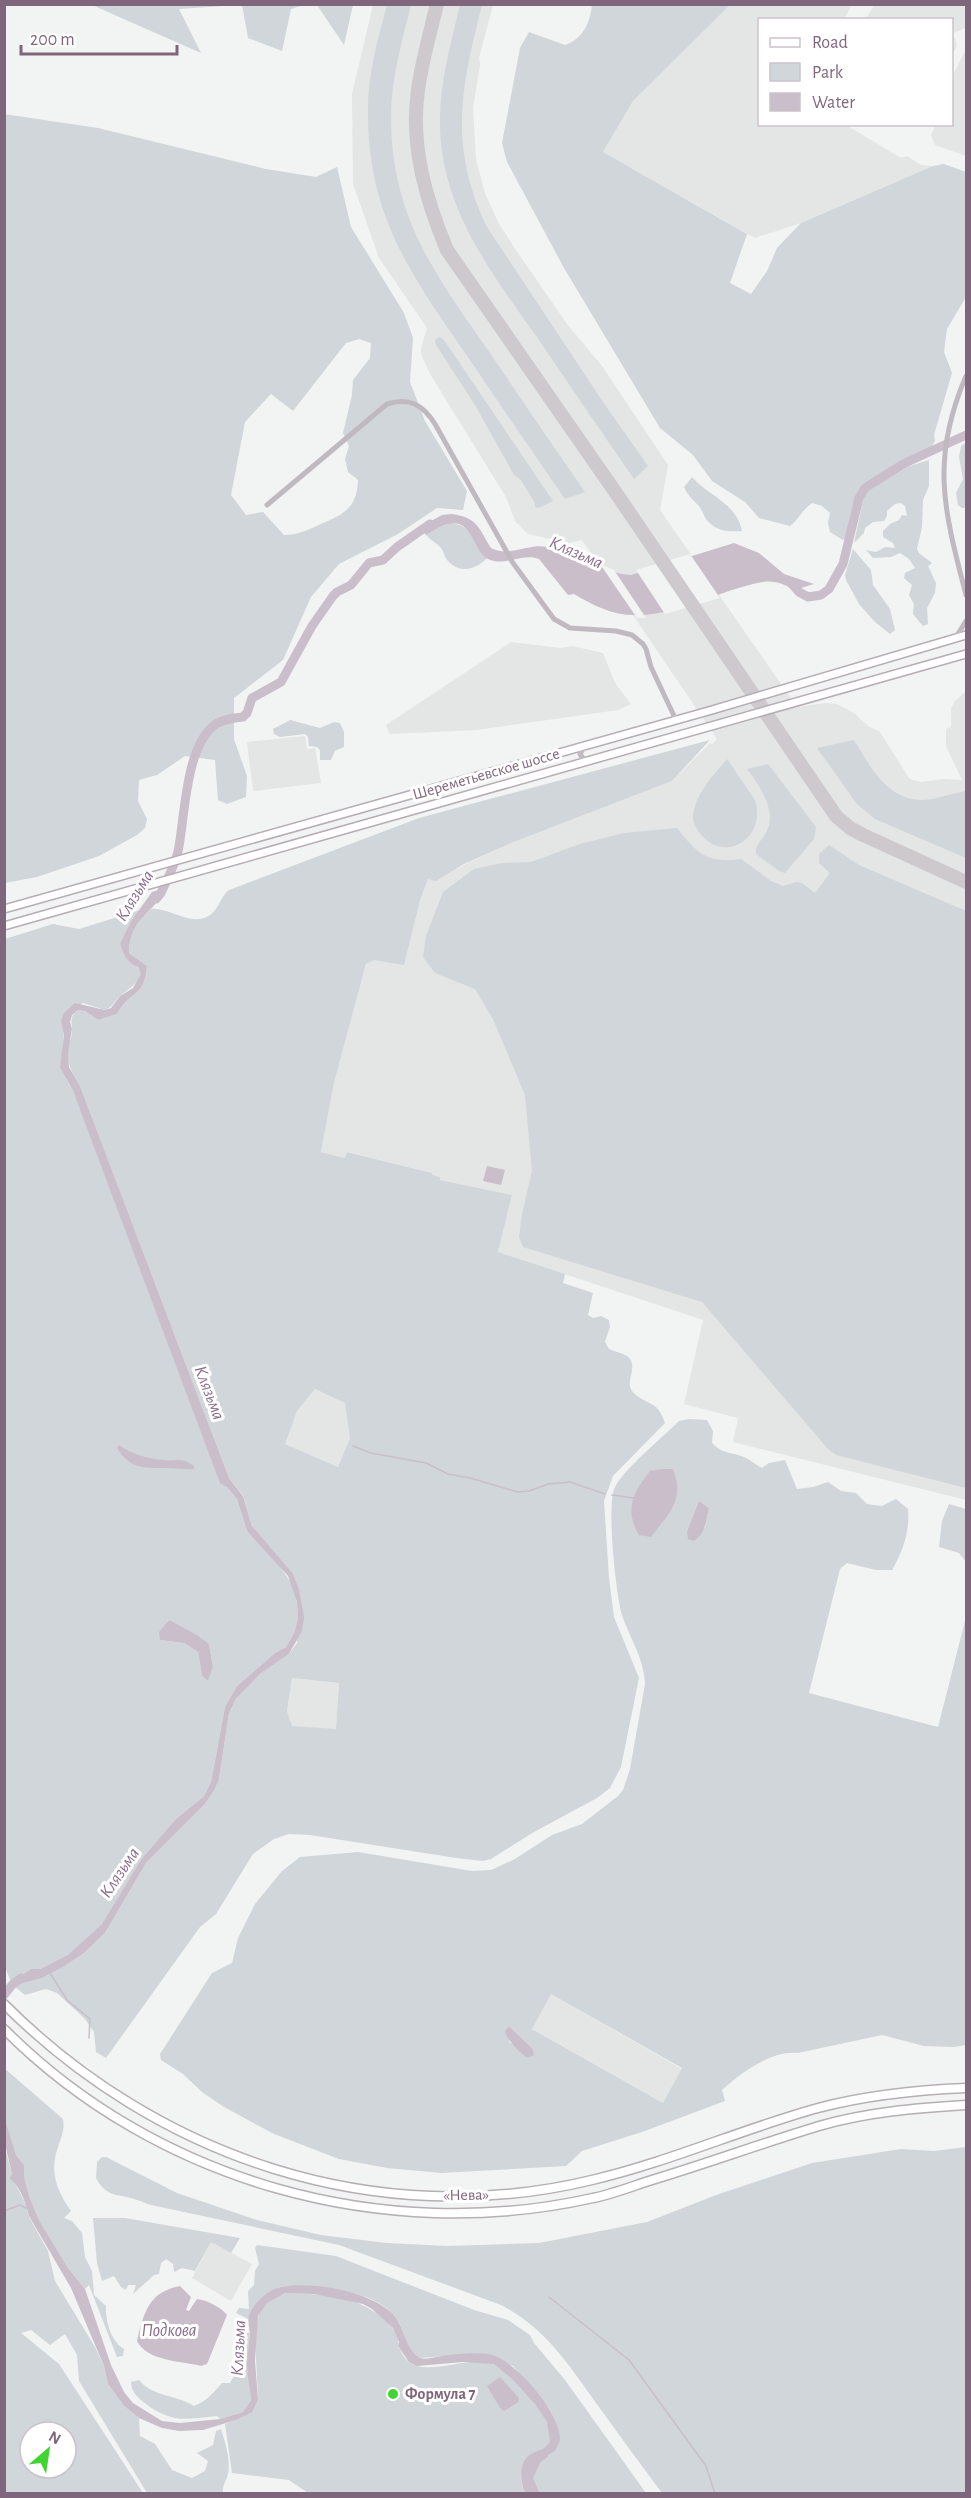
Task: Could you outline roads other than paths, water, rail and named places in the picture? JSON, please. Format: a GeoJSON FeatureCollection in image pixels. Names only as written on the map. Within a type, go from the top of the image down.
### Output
{"type":"FeatureCollection","features":[{"type":"Feature","properties":{"kind":"highway","name":"«Нева»"},"geometry":{"type":"LineString","coordinates":[[4,2004],[86,2076],[141,2112],[187,2136],[266,2167],[318,2182],[374,2192],[425,2196],[486,2196],[539,2190],[592,2180],[818,2108],[881,2095],[966,2088]]}},
{"type":"Feature","properties":{"kind":"highway","name":"«Нева»"},"geometry":{"type":"LineString","coordinates":[[4,2029],[39,2061],[105,2111],[181,2153],[261,2184],[314,2199],[372,2209],[424,2214],[483,2214],[541,2208],[595,2198],[821,2126],[914,2109],[966,2105]]}},
{"type":"Feature","properties":{"kind":"main road","name":"Шереметьевское шоссе"},"geometry":{"type":"LineString","coordinates":[[4,909],[585,746],[966,635]]}},
{"type":"Feature","properties":{"kind":"main road","name":"Шереметьевское шоссе"},"geometry":{"type":"LineString","coordinates":[[4,926],[966,654]]}},
{"type":"Feature","properties":{"kind":"street"},"geometry":{"type":"LineString","coordinates":[[966,376],[957,398],[948,433],[943,466],[946,511],[966,595]]}},
{"type":"Feature","properties":{"kind":"street"},"geometry":{"type":"LineString","coordinates":[[267,505],[387,404],[405,401],[422,407],[429,414],[513,563],[554,619],[570,628],[632,635],[643,644],[651,667],[676,720]]}},
{"type":"Feature","properties":{"kind":"street"},"geometry":{"type":"LineString","coordinates":[[956,638],[966,621]]}},
{"type":"Feature","properties":{"kind":"street"},"geometry":{"type":"LineString","coordinates":[[585,746],[580,754],[584,760],[591,760]]}},
{"type":"Feature","properties":{"kind":"water"},"geometry":{"type":"Polygon","coordinates":[[[452,514],[472,521],[480,529],[491,548],[501,551],[537,546],[556,548],[566,550],[611,571],[631,575],[734,543],[759,553],[784,574],[814,584],[801,588],[797,593],[781,584],[763,582],[747,585],[670,611],[638,615],[621,614],[597,606],[574,594],[568,595],[539,559],[528,557],[499,562],[485,557],[463,526],[455,523],[443,526],[426,535],[420,527],[442,515],[452,514]]]}},
{"type":"Feature","properties":{"kind":"water"},"geometry":{"type":"Polygon","coordinates":[[[168,887],[138,924],[130,941],[129,953],[147,966],[143,984],[117,1014],[98,1020],[85,1011],[78,1010],[72,1015],[68,1053],[69,1067],[80,1086],[229,1478],[243,1496],[252,1526],[293,1574],[299,1590],[304,1617],[302,1631],[289,1654],[260,1674],[236,1699],[229,1713],[219,1779],[214,1790],[204,1805],[146,1863],[105,1933],[84,1953],[65,1966],[42,1978],[14,1986],[11,1982],[31,1969],[40,1969],[68,1955],[102,1924],[141,1860],[176,1819],[204,1796],[211,1782],[225,1707],[237,1686],[275,1653],[286,1647],[294,1633],[298,1618],[297,1602],[288,1576],[247,1531],[237,1499],[227,1487],[220,1483],[73,1091],[60,1067],[64,1036],[61,1021],[64,1013],[75,1003],[105,1010],[111,1008],[120,996],[133,988],[141,974],[138,967],[126,958],[120,943],[131,921],[152,892],[168,887]]]}},
{"type":"Feature","properties":{"kind":"water"},"geometry":{"type":"Polygon","coordinates":[[[487,1166],[505,1170],[501,1185],[483,1181],[487,1166]]]}},
{"type":"Feature","properties":{"kind":"water"},"geometry":{"type":"Polygon","coordinates":[[[119,1445],[145,1457],[185,1461],[194,1466],[194,1469],[153,1468],[133,1464],[122,1455],[117,1448],[119,1445]]]}},
{"type":"Feature","properties":{"kind":"water"},"geometry":{"type":"Polygon","coordinates":[[[673,1469],[676,1480],[676,1498],[669,1513],[651,1537],[639,1535],[632,1517],[632,1502],[639,1486],[650,1471],[673,1469]]]}},
{"type":"Feature","properties":{"kind":"water"},"geometry":{"type":"Polygon","coordinates":[[[699,1501],[709,1508],[703,1530],[694,1541],[688,1539],[687,1531],[699,1501]]]}},
{"type":"Feature","properties":{"kind":"water"},"geometry":{"type":"Polygon","coordinates":[[[169,1620],[209,1644],[213,1667],[208,1681],[202,1676],[198,1652],[184,1643],[160,1640],[159,1632],[169,1620]]]}},
{"type":"Feature","properties":{"kind":"water"},"geometry":{"type":"Polygon","coordinates":[[[508,2027],[532,2048],[534,2055],[527,2058],[514,2046],[505,2032],[508,2027]]]}},
{"type":"Feature","properties":{"kind":"water"},"geometry":{"type":"Polygon","coordinates":[[[4,2117],[16,2155],[24,2165],[29,2196],[39,2220],[68,2268],[85,2289],[111,2365],[124,2392],[133,2403],[162,2421],[180,2423],[220,2419],[243,2412],[251,2400],[247,2368],[250,2335],[248,2318],[255,2305],[267,2293],[281,2287],[308,2285],[339,2289],[368,2298],[391,2312],[396,2317],[411,2348],[420,2358],[488,2354],[498,2357],[522,2375],[552,2414],[560,2438],[555,2451],[537,2460],[531,2467],[530,2480],[534,2493],[525,2493],[521,2477],[522,2467],[527,2457],[544,2448],[550,2441],[547,2422],[535,2404],[511,2378],[494,2364],[463,2362],[417,2366],[409,2362],[398,2346],[399,2342],[393,2328],[372,2309],[363,2304],[314,2294],[285,2293],[267,2303],[258,2316],[255,2361],[258,2399],[252,2412],[236,2420],[203,2430],[179,2431],[162,2428],[139,2418],[124,2406],[108,2384],[104,2366],[71,2288],[29,2216],[19,2190],[9,2178],[12,2174],[5,2144],[4,2117]]]}},
{"type":"Feature","properties":{"kind":"water","name":"Подкова"},"geometry":{"type":"Polygon","coordinates":[[[180,2286],[191,2297],[186,2310],[189,2311],[197,2299],[214,2304],[227,2315],[207,2364],[201,2366],[148,2353],[137,2341],[149,2305],[161,2293],[180,2286]]]}},
{"type":"Feature","properties":{"kind":"water"},"geometry":{"type":"Polygon","coordinates":[[[500,2377],[519,2398],[518,2402],[504,2411],[487,2386],[500,2377]]]}},
{"type":"Feature","properties":{"kind":"waterway","name":"Клязьма"},"geometry":{"type":"LineString","coordinates":[[790,582],[799,592],[808,597],[821,595],[829,589],[843,564],[859,498],[865,488],[903,464],[966,435]]}},
{"type":"Feature","properties":{"kind":"waterway","name":"Клязьма"},"geometry":{"type":"LineString","coordinates":[[156,899],[161,893],[176,858],[188,780],[198,747],[206,734],[219,722],[243,717],[247,713],[252,698],[281,682],[312,626],[337,592],[351,585],[369,563],[383,560],[397,547],[430,524]]}},
{"type":"Feature","properties":{"kind":"waterway"},"geometry":{"type":"LineString","coordinates":[[353,1446],[371,1453],[426,1463],[448,1474],[518,1492],[529,1491],[548,1484],[570,1482],[605,1494]]}},
{"type":"Feature","properties":{"kind":"waterway"},"geometry":{"type":"LineString","coordinates":[[612,1495],[634,1498]]}},
{"type":"Feature","properties":{"kind":"waterway"},"geometry":{"type":"LineString","coordinates":[[50,1973],[67,2000],[90,2019],[89,2038]]}},
{"type":"Feature","properties":{"kind":"waterway","name":"Клязьма"},"geometry":{"type":"LineString","coordinates":[[4,1995],[21,1978]]}},
{"type":"Feature","properties":{"kind":"waterway"},"geometry":{"type":"LineString","coordinates":[[4,2211],[20,2205],[26,2208]]}},
{"type":"Feature","properties":{"kind":"waterway"},"geometry":{"type":"LineString","coordinates":[[549,2297],[629,2360],[706,2466],[715,2494]]}},
{"type":"Feature","properties":{"kind":"waterway","name":"Клязьма"},"geometry":{"type":"LineString","coordinates":[[535,2494],[528,2478],[537,2459],[544,2454]]}},
{"type":"Feature","properties":{"kind":"place","name":"Формула 7"},"geometry":{"type":"Point","coordinates":[393,2394]}}]}
